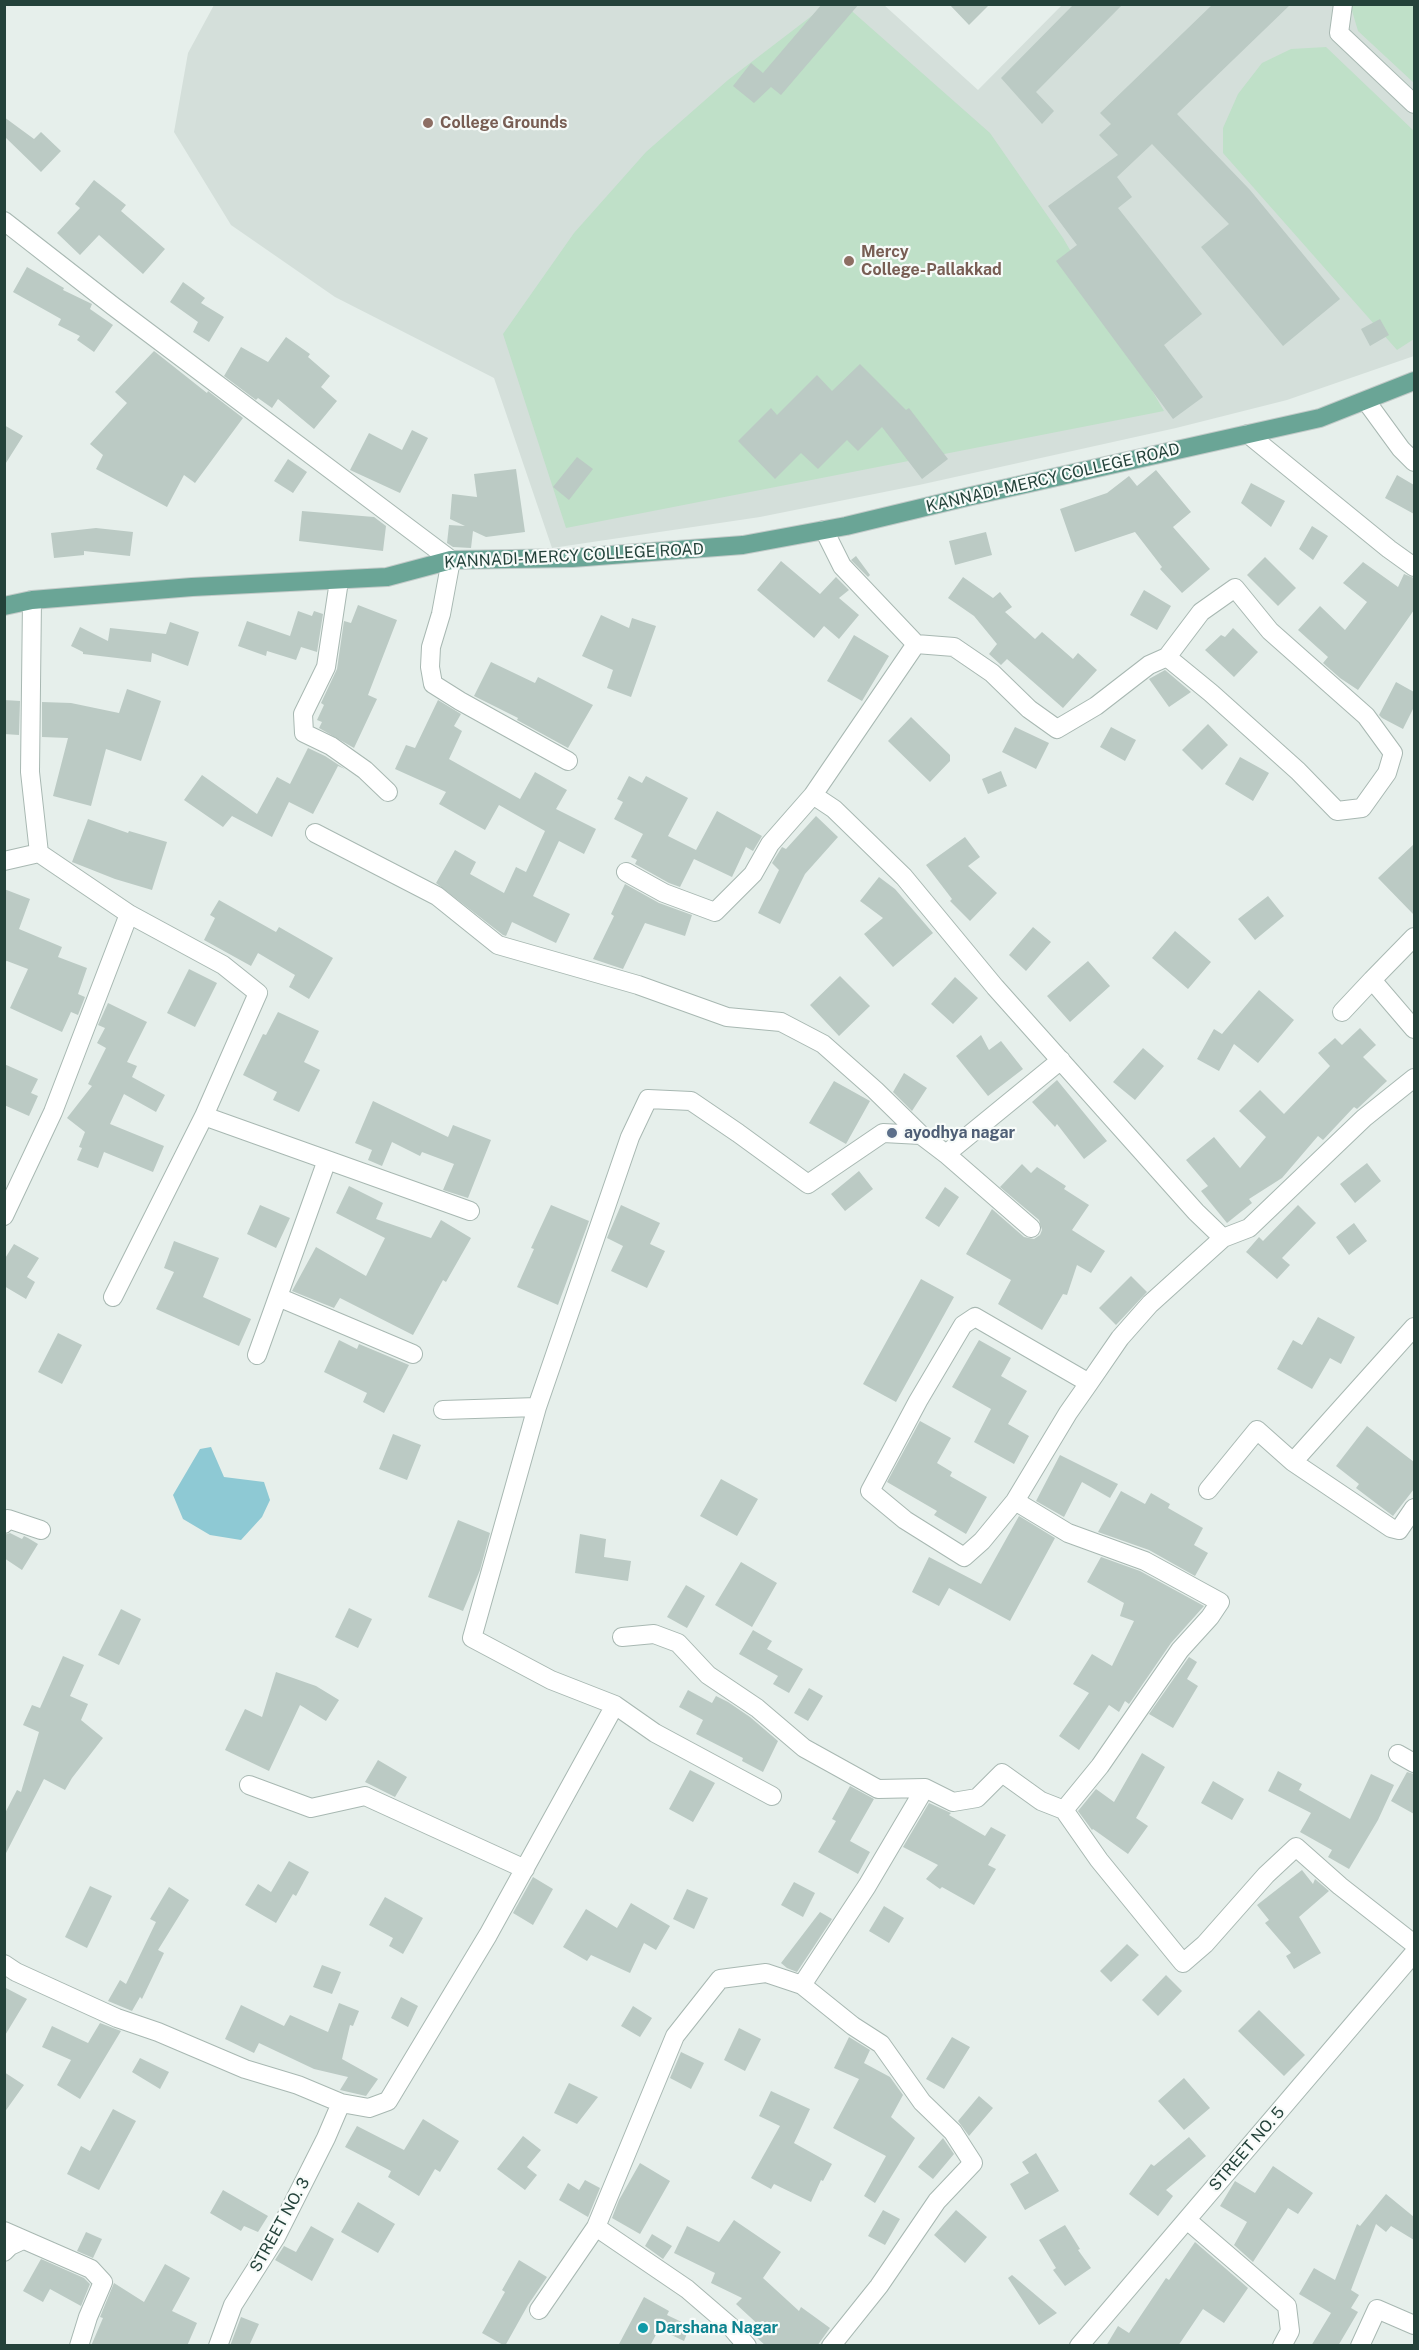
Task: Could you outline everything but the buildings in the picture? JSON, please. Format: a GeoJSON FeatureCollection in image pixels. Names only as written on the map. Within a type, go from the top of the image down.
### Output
{"type":"FeatureCollection","features":[{"type":"Feature","properties":{"kind":"main road","name":"KANNADI-MERCY COLLEGE ROAD"},"geometry":{"type":"LineString","coordinates":[[4,606],[32,600],[192,587],[387,577],[451,560],[572,558],[743,545],[824,530],[1320,418],[1414,381]]}},
{"type":"Feature","properties":{"kind":"street"},"geometry":{"type":"LineString","coordinates":[[1342,4],[1339,33],[1414,104]]}},
{"type":"Feature","properties":{"kind":"street"},"geometry":{"type":"LineString","coordinates":[[4,221],[113,306],[451,560],[441,614],[431,647],[430,667],[433,684],[459,701],[568,761]]}},
{"type":"Feature","properties":{"kind":"street"},"geometry":{"type":"LineString","coordinates":[[1366,401],[1401,449],[1414,462]]}},
{"type":"Feature","properties":{"kind":"street"},"geometry":{"type":"LineString","coordinates":[[1248,434],[1414,567]]}},
{"type":"Feature","properties":{"kind":"street"},"geometry":{"type":"LineString","coordinates":[[824,530],[842,566],[916,644],[954,647],[992,673],[1029,709],[1057,729],[1096,706],[1149,665],[1167,657],[1201,612],[1235,588],[1270,631],[1366,716],[1393,753],[1387,773],[1362,808],[1337,810],[1298,771],[1167,657]]}},
{"type":"Feature","properties":{"kind":"street"},"geometry":{"type":"LineString","coordinates":[[339,581],[326,667],[303,714],[304,733],[331,746],[365,770],[388,792]]}},
{"type":"Feature","properties":{"kind":"street"},"geometry":{"type":"LineString","coordinates":[[32,600],[30,772],[39,853]]}},
{"type":"Feature","properties":{"kind":"street"},"geometry":{"type":"LineString","coordinates":[[626,872],[664,893],[715,912],[753,874],[770,844],[813,795],[916,644]]}},
{"type":"Feature","properties":{"kind":"street"},"geometry":{"type":"LineString","coordinates":[[813,795],[834,808],[904,877],[995,987],[1222,1238]]}},
{"type":"Feature","properties":{"kind":"street"},"geometry":{"type":"LineString","coordinates":[[315,833],[437,896],[498,945],[638,985],[727,1017],[781,1022],[823,1044],[921,1135],[1031,1228]]}},
{"type":"Feature","properties":{"kind":"street"},"geometry":{"type":"LineString","coordinates":[[4,861],[39,853],[129,914],[223,965],[258,993],[204,1116],[113,1297]]}},
{"type":"Feature","properties":{"kind":"street"},"geometry":{"type":"LineString","coordinates":[[4,1216],[53,1112],[129,914]]}},
{"type":"Feature","properties":{"kind":"street"},"geometry":{"type":"LineString","coordinates":[[1342,1012],[1414,938]]}},
{"type":"Feature","properties":{"kind":"street"},"geometry":{"type":"LineString","coordinates":[[1372,980],[1414,1029]]}},
{"type":"Feature","properties":{"kind":"street"},"geometry":{"type":"LineString","coordinates":[[946,1154],[1061,1060]]}},
{"type":"Feature","properties":{"kind":"street"},"geometry":{"type":"LineString","coordinates":[[1089,1383],[975,1317],[963,1325],[918,1401],[870,1491],[905,1520],[964,1557],[982,1541],[1015,1501],[1068,1413],[1089,1383],[1120,1338],[1150,1304],[1222,1238],[1248,1228],[1364,1118],[1414,1078]]}},
{"type":"Feature","properties":{"kind":"street"},"geometry":{"type":"LineString","coordinates":[[772,1796],[655,1733],[615,1705],[551,1680],[472,1638],[537,1407],[630,1137],[648,1099],[691,1101],[808,1184],[883,1133],[921,1135]]}},
{"type":"Feature","properties":{"kind":"street"},"geometry":{"type":"LineString","coordinates":[[204,1116],[470,1211]]}},
{"type":"Feature","properties":{"kind":"street"},"geometry":{"type":"LineString","coordinates":[[257,1355],[327,1160]]}},
{"type":"Feature","properties":{"kind":"street"},"geometry":{"type":"LineString","coordinates":[[278,1297],[413,1354]]}},
{"type":"Feature","properties":{"kind":"street"},"geometry":{"type":"LineString","coordinates":[[1293,1462],[1414,1327]]}},
{"type":"Feature","properties":{"kind":"street"},"geometry":{"type":"LineString","coordinates":[[443,1410],[537,1407]]}},
{"type":"Feature","properties":{"kind":"street"},"geometry":{"type":"LineString","coordinates":[[1208,1490],[1257,1430],[1293,1462],[1391,1528],[1399,1530],[1414,1508]]}},
{"type":"Feature","properties":{"kind":"street"},"geometry":{"type":"LineString","coordinates":[[1015,1501],[1068,1533],[1145,1561],[1220,1602],[1210,1617],[1180,1650],[1100,1766],[1064,1810]]}},
{"type":"Feature","properties":{"kind":"street"},"geometry":{"type":"LineString","coordinates":[[4,1524],[8,1519],[41,1530]]}},
{"type":"Feature","properties":{"kind":"street"},"geometry":{"type":"LineString","coordinates":[[622,1637],[654,1634],[678,1643],[708,1675],[757,1708],[804,1748],[878,1789],[925,1788],[953,1802],[977,1798],[1002,1773],[1041,1801],[1064,1810],[1099,1860],[1183,1964],[1205,1944],[1266,1875],[1296,1848],[1414,1944]]}},
{"type":"Feature","properties":{"kind":"street"},"geometry":{"type":"LineString","coordinates":[[4,1965],[117,2018],[158,2032],[244,2069],[298,2085],[341,2103],[369,2108],[388,2101],[488,1935],[615,1705]]}},
{"type":"Feature","properties":{"kind":"street"},"geometry":{"type":"LineString","coordinates":[[1398,1754],[1414,1763]]}},
{"type":"Feature","properties":{"kind":"street"},"geometry":{"type":"LineString","coordinates":[[249,1785],[311,1808],[365,1796],[525,1869]]}},
{"type":"Feature","properties":{"kind":"street"},"geometry":{"type":"LineString","coordinates":[[802,1985],[867,1886],[925,1788]]}},
{"type":"Feature","properties":{"kind":"street","name":"STREET NO. 5"},"geometry":{"type":"LineString","coordinates":[[1079,2346],[1414,1953]]}},
{"type":"Feature","properties":{"kind":"street"},"geometry":{"type":"LineString","coordinates":[[539,2310],[596,2227],[675,2036],[720,1979],[766,1973],[802,1985],[853,2026],[881,2044],[922,2102],[953,2132],[973,2163],[937,2201],[879,2286],[831,2346]]}},
{"type":"Feature","properties":{"kind":"street","name":"STREET NO. 3"},"geometry":{"type":"LineString","coordinates":[[218,2346],[233,2305],[276,2237],[341,2103]]}},
{"type":"Feature","properties":{"kind":"street"},"geometry":{"type":"LineString","coordinates":[[1187,2220],[1287,2306],[1290,2331],[1282,2345]]}},
{"type":"Feature","properties":{"kind":"street"},"geometry":{"type":"LineString","coordinates":[[596,2227],[687,2289],[730,2326],[747,2346]]}},
{"type":"Feature","properties":{"kind":"street"},"geometry":{"type":"LineString","coordinates":[[11,2242],[91,2269],[103,2282],[79,2346]]}},
{"type":"Feature","properties":{"kind":"street"},"geometry":{"type":"LineString","coordinates":[[1359,2346],[1377,2309],[1414,2325]]}},
{"type":"Feature","properties":{"kind":"shaded area","name":"Mercy College-Pallakkad"},"geometry":{"type":"Polygon","coordinates":[[[214,5],[884,5],[978,90],[1062,5],[1414,5],[1414,356],[1287,400],[1176,428],[919,485],[760,517],[552,548],[494,378],[335,297],[231,225],[174,132],[188,53],[214,5]]]}},
{"type":"Feature","properties":{"kind":"green space"},"geometry":{"type":"Polygon","coordinates":[[[1350,4],[1414,5],[1414,83],[1358,31],[1350,4]]]}},
{"type":"Feature","properties":{"kind":"green space"},"geometry":{"type":"Polygon","coordinates":[[[826,5],[845,5],[990,133],[1063,238],[1164,411],[566,528],[503,334],[574,233],[646,152],[728,80],[826,5]]]}},
{"type":"Feature","properties":{"kind":"green space"},"geometry":{"type":"Polygon","coordinates":[[[1326,47],[1414,131],[1414,339],[1397,350],[1223,153],[1223,128],[1238,94],[1262,63],[1291,49],[1326,47]]]}},
{"type":"Feature","properties":{"kind":"water"},"geometry":{"type":"Polygon","coordinates":[[[211,1447],[224,1477],[264,1482],[270,1500],[262,1517],[241,1540],[210,1535],[183,1519],[173,1495],[200,1449],[211,1447]]]}},
{"type":"Feature","properties":{"kind":"place","name":"College Grounds"},"geometry":{"type":"Point","coordinates":[428,123]}},
{"type":"Feature","properties":{"kind":"place","name":"Mercy College-Pallakkad"},"geometry":{"type":"Point","coordinates":[849,261]}},
{"type":"Feature","properties":{"kind":"place","name":"ayodhya nagar"},"geometry":{"type":"Point","coordinates":[892,1133]}},
{"type":"Feature","properties":{"kind":"place","name":"Darshana Nagar"},"geometry":{"type":"Point","coordinates":[643,2328]}}]}
